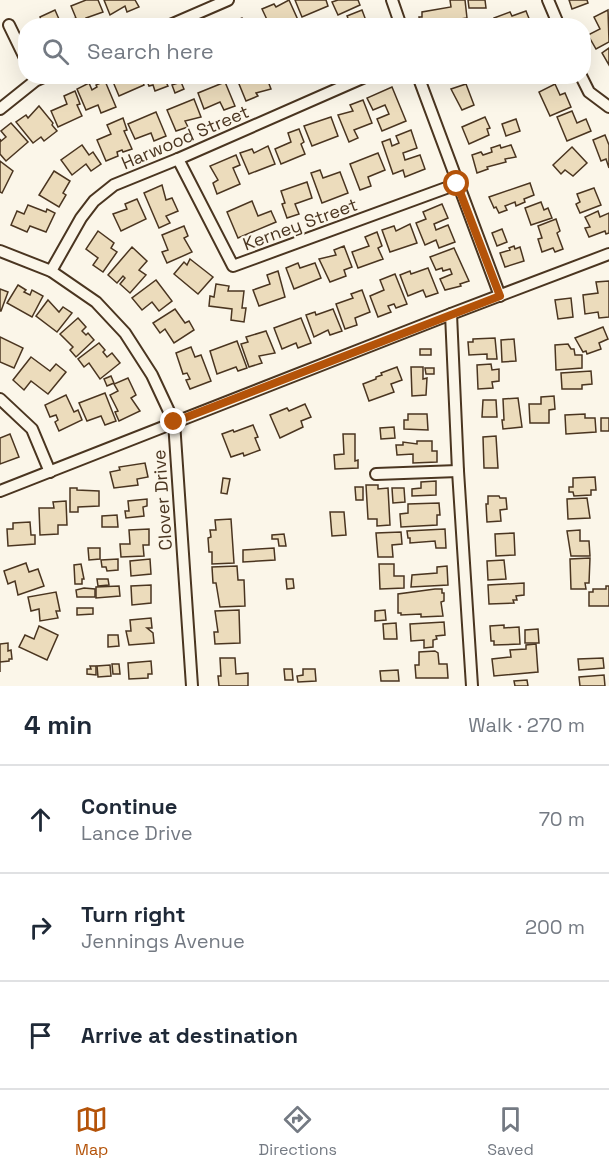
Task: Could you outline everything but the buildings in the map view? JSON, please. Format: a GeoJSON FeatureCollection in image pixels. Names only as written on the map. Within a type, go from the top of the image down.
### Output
{"type":"FeatureCollection","features":[{"type":"Feature","properties":{"kind":"street"},"geometry":{"type":"LineString","coordinates":[[186,18],[228,0]]}},
{"type":"Feature","properties":{"kind":"street"},"geometry":{"type":"LineString","coordinates":[[548,0],[556,18]]}},
{"type":"Feature","properties":{"kind":"street"},"geometry":{"type":"LineString","coordinates":[[395,1],[398,18]]}},
{"type":"Feature","properties":{"kind":"street"},"geometry":{"type":"LineString","coordinates":[[9,25],[18,44]]}},
{"type":"Feature","properties":{"kind":"street"},"geometry":{"type":"LineString","coordinates":[[0,109],[28,84]]}},
{"type":"Feature","properties":{"kind":"street","name":"Harwood Street"},"geometry":{"type":"LineString","coordinates":[[51,271],[81,218],[94,201],[114,185],[349,84]]}},
{"type":"Feature","properties":{"kind":"street"},"geometry":{"type":"LineString","coordinates":[[421,84],[500,296]]}},
{"type":"Feature","properties":{"kind":"street"},"geometry":{"type":"LineString","coordinates":[[585,84],[589,92],[609,107]]}},
{"type":"Feature","properties":{"kind":"street","name":"Kerney Street"},"geometry":{"type":"LineString","coordinates":[[178,159],[233,266],[457,184]]}},
{"type":"Feature","properties":{"kind":"street","name":"Clover Drive"},"geometry":{"type":"LineString","coordinates":[[0,251],[51,271],[96,302],[125,333],[153,375],[174,422],[192,686]]}},
{"type":"Feature","properties":{"kind":"street"},"geometry":{"type":"LineString","coordinates":[[0,491],[609,254]]}},
{"type":"Feature","properties":{"kind":"street"},"geometry":{"type":"LineString","coordinates":[[451,314],[458,471],[472,686]]}},
{"type":"Feature","properties":{"kind":"street"},"geometry":{"type":"LineString","coordinates":[[0,399],[32,429],[50,472]]}},
{"type":"Feature","properties":{"kind":"street"},"geometry":{"type":"LineString","coordinates":[[376,474],[458,471]]}},
{"type":"Feature","properties":{"kind":"route"},"geometry":{"type":"LineString","coordinates":[[174,422],[500,296],[457,184]]}}]}
